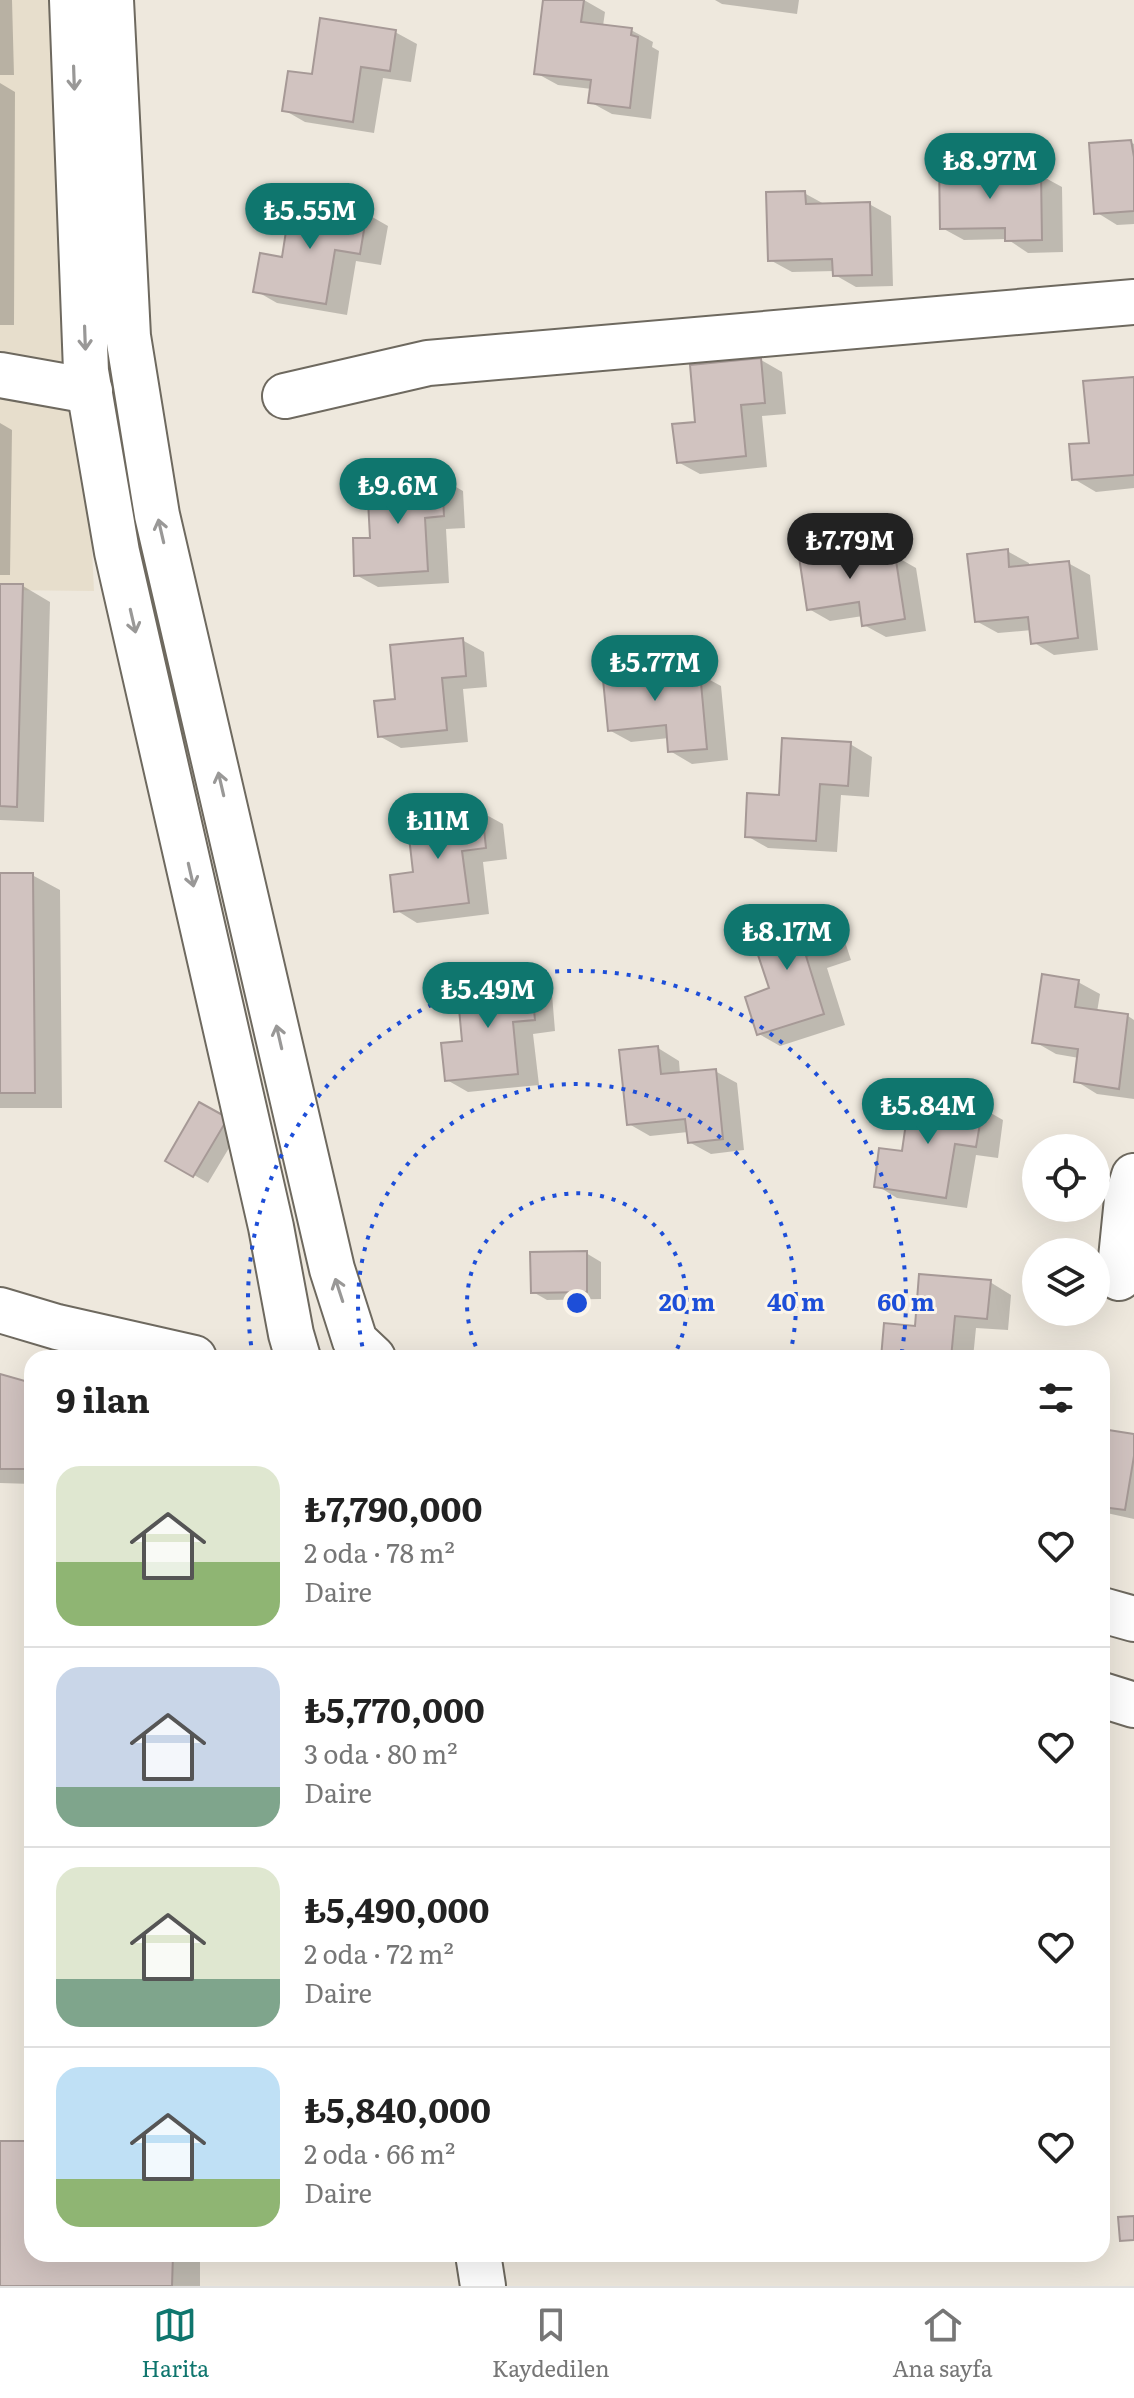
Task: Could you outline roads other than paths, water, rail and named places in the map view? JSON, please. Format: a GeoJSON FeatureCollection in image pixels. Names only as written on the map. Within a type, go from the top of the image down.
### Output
{"type":"FeatureCollection","features":[{"type":"Feature","properties":{"kind":"main road"},"geometry":{"type":"LineString","coordinates":[[72,0],[85,355],[90,391],[117,552],[271,1227],[296,1350]]}},
{"type":"Feature","properties":{"kind":"main road"},"geometry":{"type":"LineString","coordinates":[[111,0],[128,336],[157,515],[332,1269],[355,1341],[365,1350]]}},
{"type":"Feature","properties":{"kind":"main road"},"geometry":{"type":"LineString","coordinates":[[285,396],[428,363],[1134,302]]}},
{"type":"Feature","properties":{"kind":"main road"},"geometry":{"type":"LineString","coordinates":[[0,375],[90,391]]}},
{"type":"Feature","properties":{"kind":"main road"},"geometry":{"type":"LineString","coordinates":[[1119,1278],[1127,1199],[1134,1176]]}},
{"type":"Feature","properties":{"kind":"main road"},"geometry":{"type":"LineString","coordinates":[[0,1310],[57,1327],[159,1350]]}},
{"type":"Feature","properties":{"kind":"main road"},"geometry":{"type":"LineString","coordinates":[[57,1327],[108,1350]]}},
{"type":"Feature","properties":{"kind":"main road"},"geometry":{"type":"LineString","coordinates":[[1110,1612],[1134,1619]]}},
{"type":"Feature","properties":{"kind":"main road"},"geometry":{"type":"LineString","coordinates":[[479,2262],[483,2286]]}}]}
